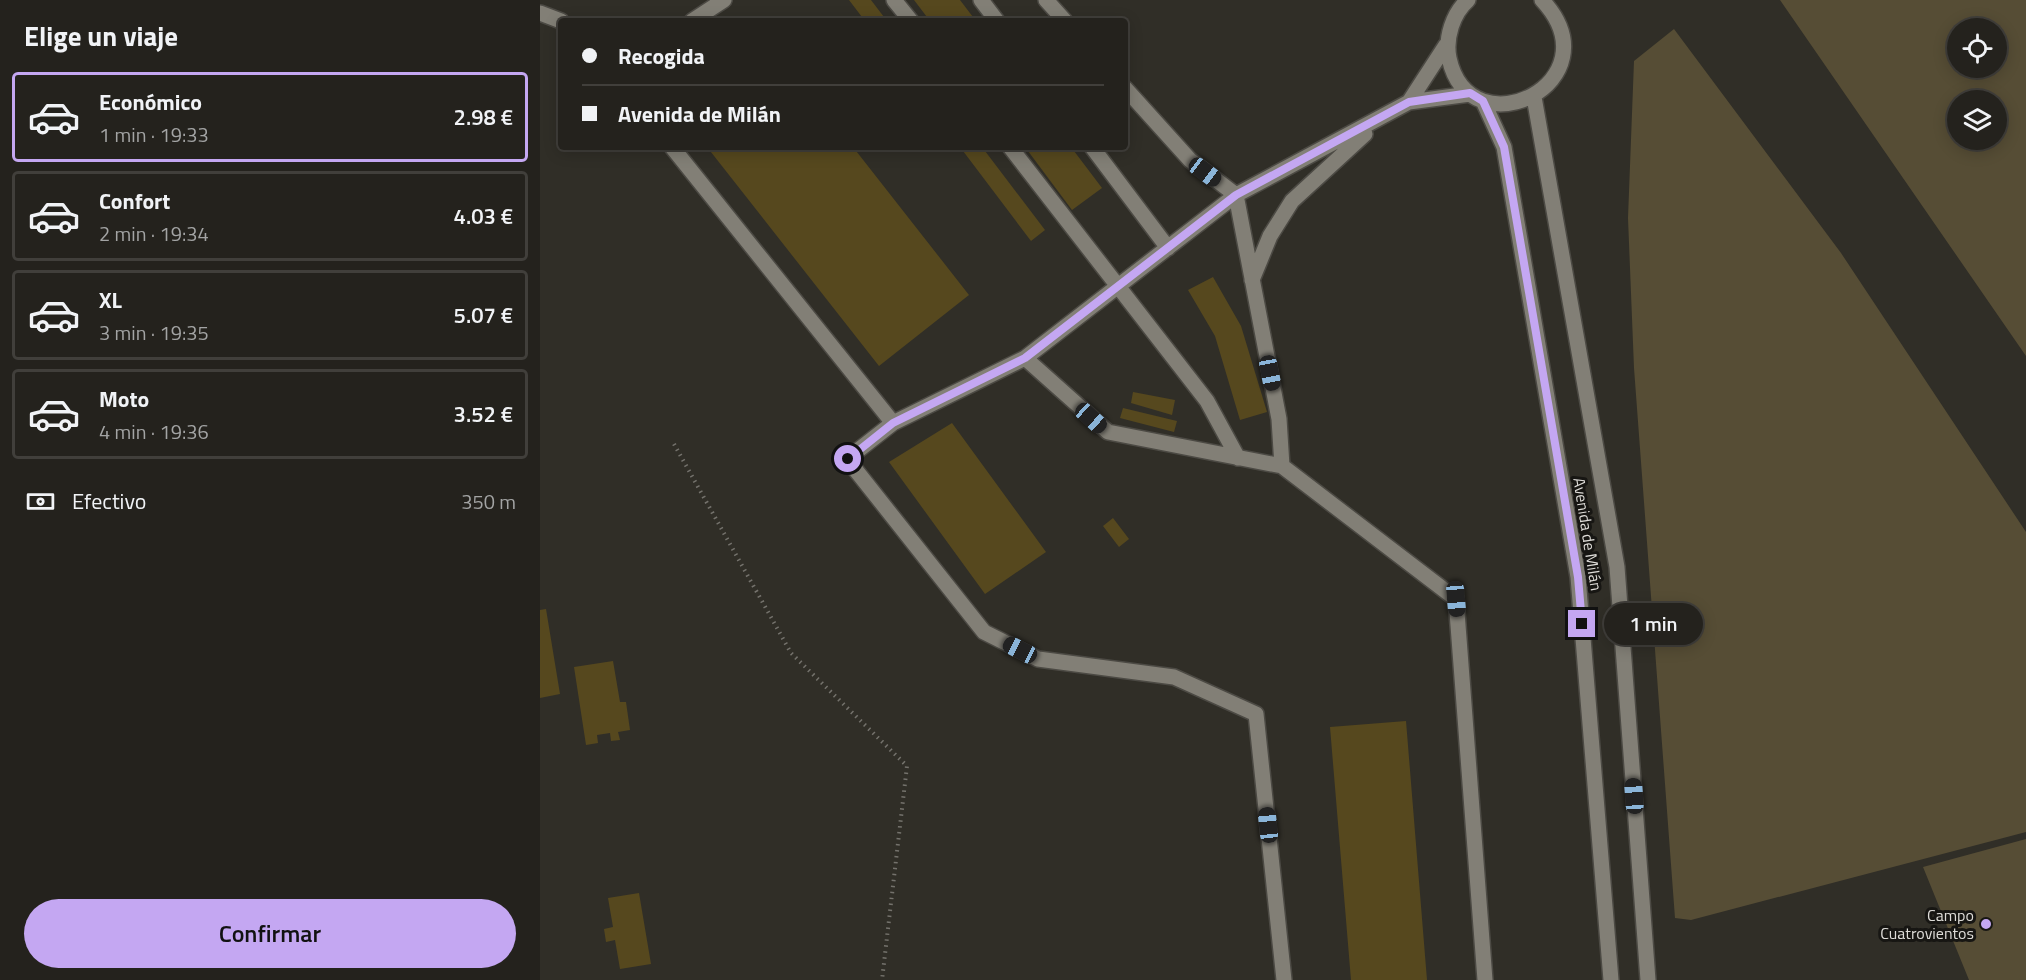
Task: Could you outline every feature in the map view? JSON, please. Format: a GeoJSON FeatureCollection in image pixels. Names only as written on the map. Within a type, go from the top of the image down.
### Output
{"type":"FeatureCollection","features":[{"type":"Feature","properties":{"kind":"street"},"geometry":{"type":"LineString","coordinates":[[697,18],[724,0]]}},
{"type":"Feature","properties":{"kind":"street"},"geometry":{"type":"LineString","coordinates":[[894,0],[909,18]]}},
{"type":"Feature","properties":{"kind":"street"},"geometry":{"type":"LineString","coordinates":[[981,0],[995,18]]}},
{"type":"Feature","properties":{"kind":"street"},"geometry":{"type":"LineString","coordinates":[[1046,0],[1062,18]]}},
{"type":"Feature","properties":{"kind":"street"},"geometry":{"type":"LineString","coordinates":[[1409,102],[1446,45],[1458,9],[1468,0]]}},
{"type":"Feature","properties":{"kind":"street"},"geometry":{"type":"LineString","coordinates":[[1284,980],[1256,714],[1174,677],[1038,659],[984,632],[848,459],[893,423],[1025,358],[1236,195],[1409,102],[1476,97],[1504,105],[1534,97],[1548,86],[1558,70],[1564,47],[1556,6],[1542,0]]}},
{"type":"Feature","properties":{"kind":"street"},"geometry":{"type":"LineString","coordinates":[[540,13],[558,20]]}},
{"type":"Feature","properties":{"kind":"street","name":"Avenida de Milán"},"geometry":{"type":"LineString","coordinates":[[1446,45],[1453,74],[1476,97],[1504,147],[1578,577],[1611,980]]}},
{"type":"Feature","properties":{"kind":"street"},"geometry":{"type":"LineString","coordinates":[[1128,91],[1190,160],[1236,195],[1279,420],[1282,466]]}},
{"type":"Feature","properties":{"kind":"street","name":"Avenida de Milán"},"geometry":{"type":"LineString","coordinates":[[1534,97],[1617,567],[1648,980]]}},
{"type":"Feature","properties":{"kind":"street"},"geometry":{"type":"LineString","coordinates":[[1252,280],[1270,236],[1292,201],[1337,157],[1393,111]]}},
{"type":"Feature","properties":{"kind":"street"},"geometry":{"type":"LineString","coordinates":[[674,150],[893,423]]}},
{"type":"Feature","properties":{"kind":"street"},"geometry":{"type":"LineString","coordinates":[[1012,150],[1207,401],[1238,458]]}},
{"type":"Feature","properties":{"kind":"street"},"geometry":{"type":"LineString","coordinates":[[1094,150],[1168,248]]}},
{"type":"Feature","properties":{"kind":"street"},"geometry":{"type":"LineString","coordinates":[[1025,358],[1108,432],[1282,466],[1456,599],[1485,980]]}},
{"type":"Feature","properties":{"kind":"path"},"geometry":{"type":"LineString","coordinates":[[674,444],[791,653],[907,766],[882,980]]}},
{"type":"Feature","properties":{"kind":"shaded area"},"geometry":{"type":"Polygon","coordinates":[[[1780,0],[2026,0],[2026,356],[1780,0]]]}},
{"type":"Feature","properties":{"kind":"shaded area"},"geometry":{"type":"Polygon","coordinates":[[[1674,29],[1841,253],[2026,532],[2026,832],[1691,920],[1675,918],[1634,368],[1628,218],[1634,61],[1674,29]]]}},
{"type":"Feature","properties":{"kind":"shaded area","name":"Campo Cuatrovientos"},"geometry":{"type":"Polygon","coordinates":[[[2026,839],[2026,980],[1969,980],[1923,867],[2026,839]]]}},
{"type":"Feature","properties":{"kind":"building"},"geometry":{"type":"Polygon","coordinates":[[[849,0],[871,0],[885,18],[863,18],[849,0]]]}},
{"type":"Feature","properties":{"kind":"building"},"geometry":{"type":"Polygon","coordinates":[[[914,0],[960,0],[974,18],[928,18],[914,0]]]}},
{"type":"Feature","properties":{"kind":"building"},"geometry":{"type":"Polygon","coordinates":[[[709,150],[855,150],[969,295],[879,366],[709,150]]]}},
{"type":"Feature","properties":{"kind":"building"},"geometry":{"type":"Polygon","coordinates":[[[962,150],[984,150],[1045,230],[1031,241],[962,150]]]}},
{"type":"Feature","properties":{"kind":"building"},"geometry":{"type":"Polygon","coordinates":[[[1027,150],[1073,150],[1102,188],[1072,210],[1027,150]]]}},
{"type":"Feature","properties":{"kind":"building"},"geometry":{"type":"Polygon","coordinates":[[[1213,277],[1241,326],[1267,412],[1240,420],[1215,336],[1188,290],[1213,277]]]}},
{"type":"Feature","properties":{"kind":"building"},"geometry":{"type":"Polygon","coordinates":[[[1133,392],[1175,400],[1172,415],[1131,403],[1133,392]]]}},
{"type":"Feature","properties":{"kind":"building"},"geometry":{"type":"Polygon","coordinates":[[[1123,408],[1177,421],[1174,432],[1120,418],[1123,408]]]}},
{"type":"Feature","properties":{"kind":"building"},"geometry":{"type":"Polygon","coordinates":[[[952,423],[1046,552],[985,594],[889,462],[952,423]]]}},
{"type":"Feature","properties":{"kind":"building"},"geometry":{"type":"Polygon","coordinates":[[[1113,518],[1129,539],[1119,547],[1103,526],[1113,518]]]}},
{"type":"Feature","properties":{"kind":"building"},"geometry":{"type":"Polygon","coordinates":[[[546,609],[560,694],[540,698],[540,610],[546,609]]]}},
{"type":"Feature","properties":{"kind":"building"},"geometry":{"type":"Polygon","coordinates":[[[613,661],[620,702],[626,702],[630,730],[618,732],[620,740],[611,741],[610,733],[597,735],[598,743],[586,745],[574,667],[613,661]]]}},
{"type":"Feature","properties":{"kind":"building"},"geometry":{"type":"Polygon","coordinates":[[[1406,721],[1427,980],[1351,980],[1330,727],[1406,721]]]}},
{"type":"Feature","properties":{"kind":"building"},"geometry":{"type":"Polygon","coordinates":[[[639,893],[651,964],[620,969],[615,940],[606,942],[604,929],[613,927],[608,898],[639,893]]]}},
{"type":"Feature","properties":{"kind":"place","name":"Campo Cuatrovientos"},"geometry":{"type":"Point","coordinates":[1986,924]}},
{"type":"Feature","properties":{"kind":"route"},"geometry":{"type":"LineString","coordinates":[[848,459],[893,423],[1025,358],[1236,195],[1409,102],[1470,93],[1483,101],[1504,147],[1578,577],[1582,624]]}}]}
